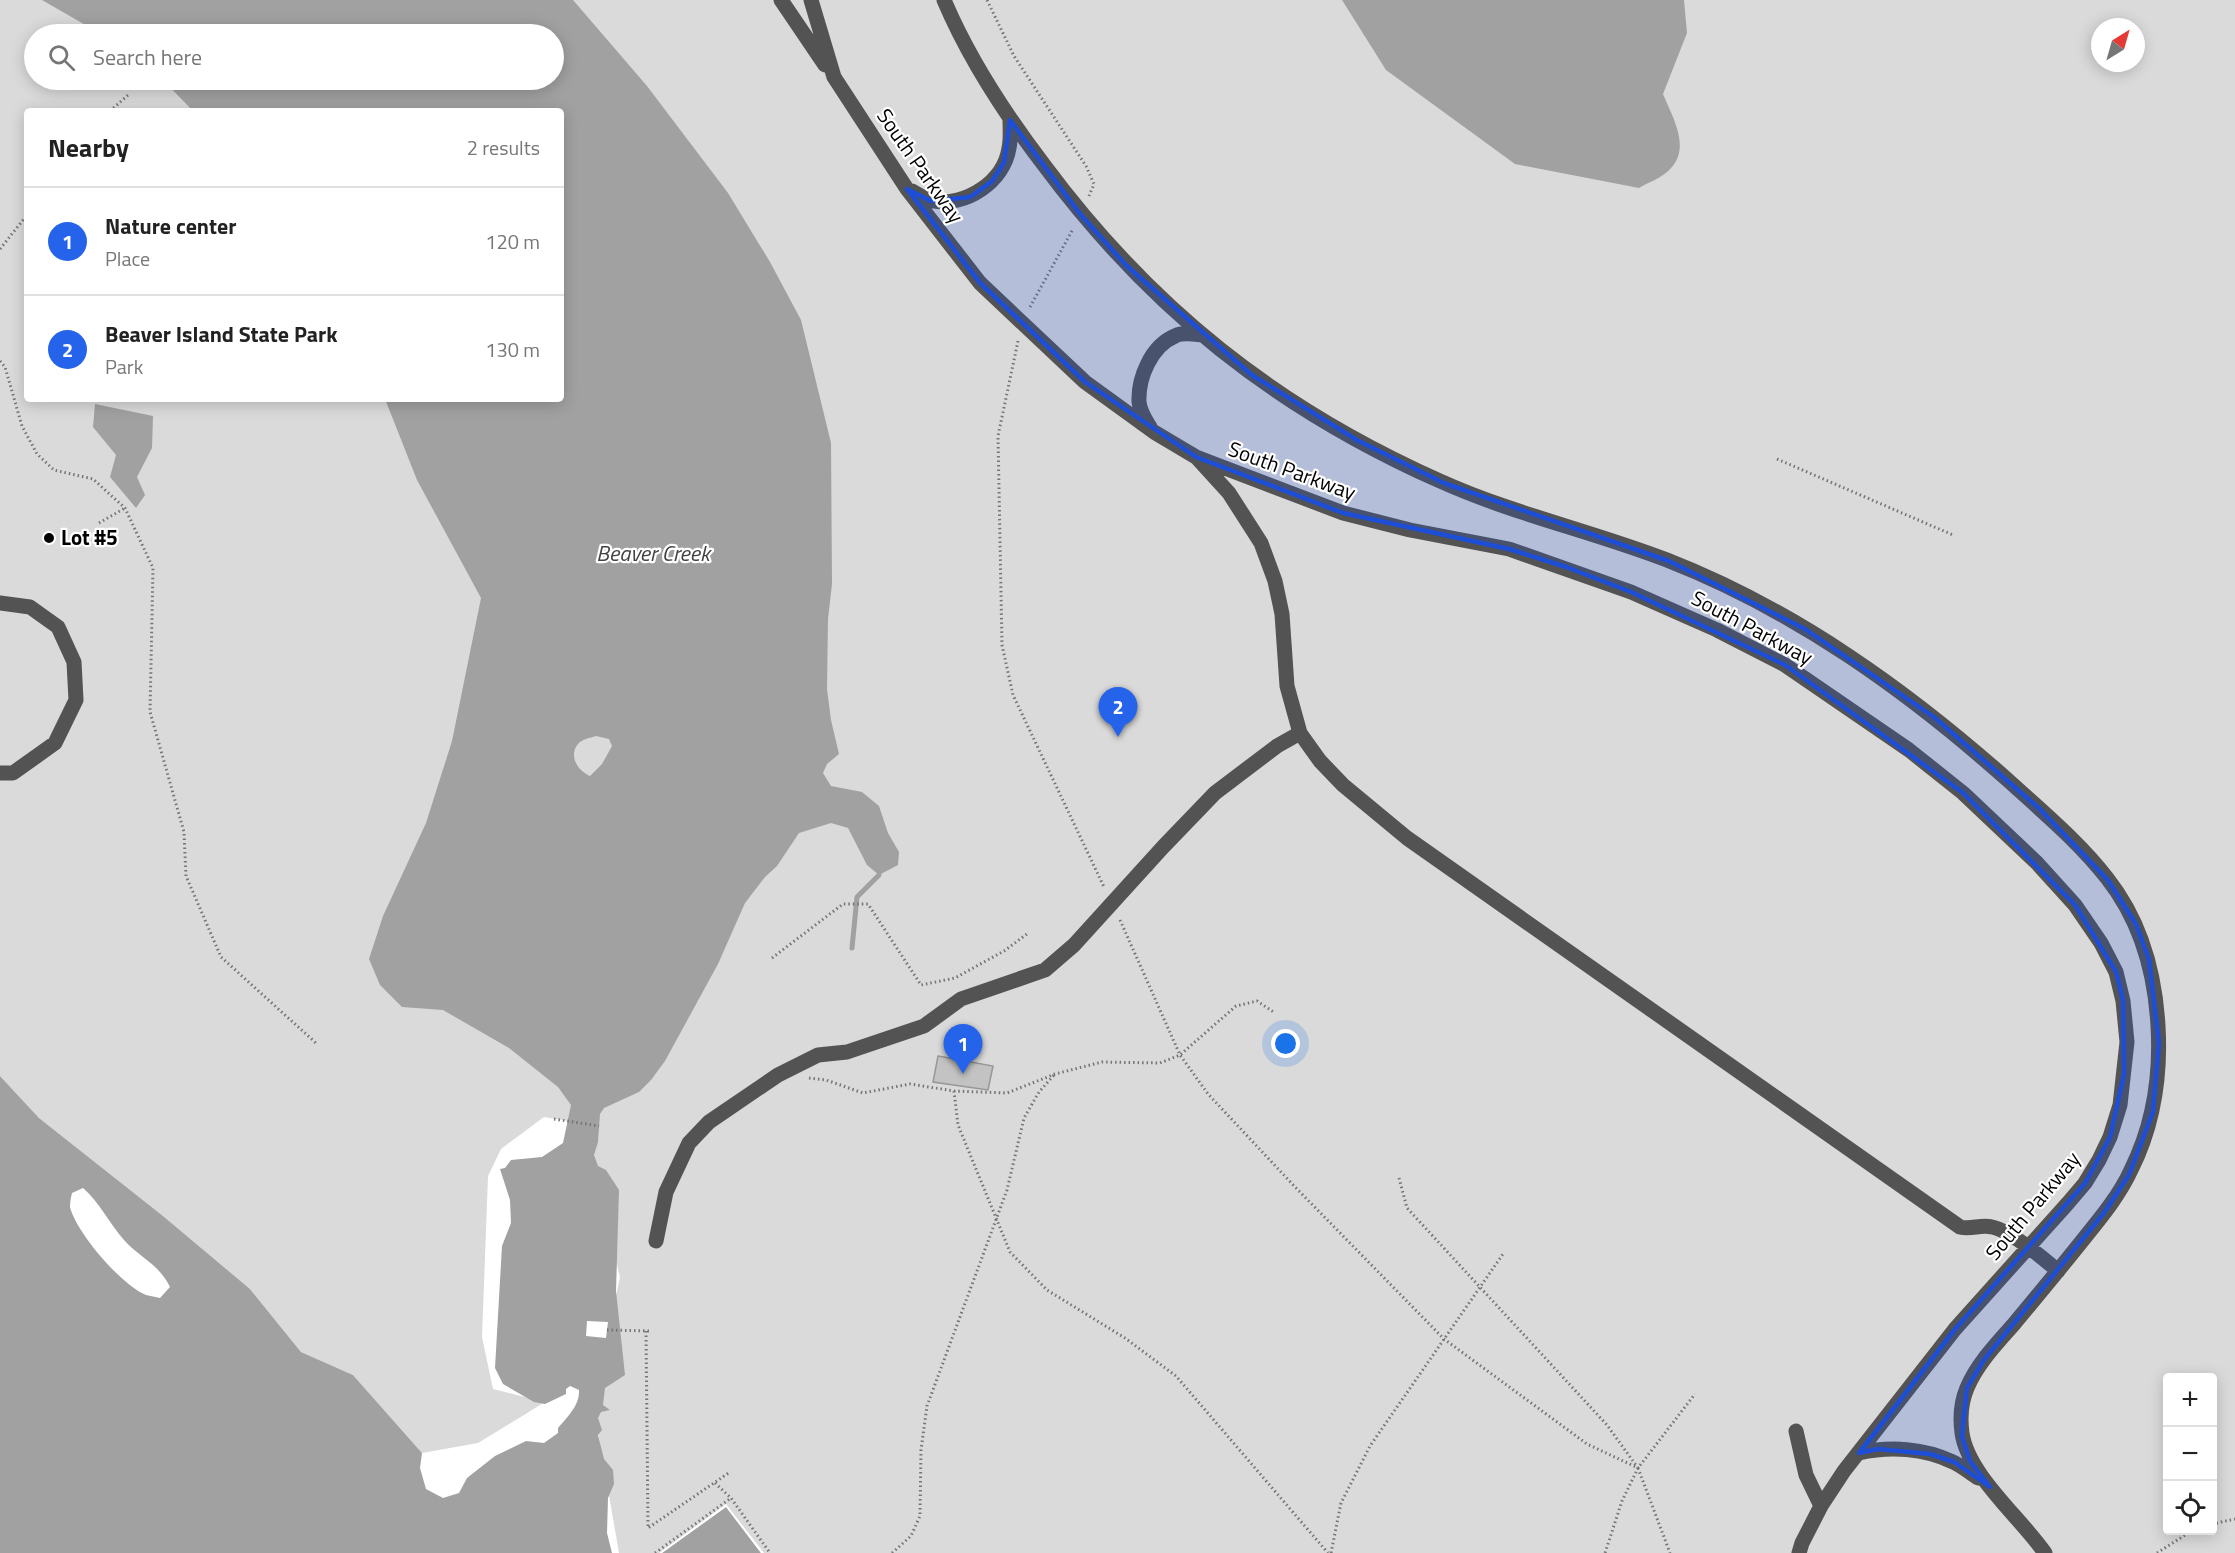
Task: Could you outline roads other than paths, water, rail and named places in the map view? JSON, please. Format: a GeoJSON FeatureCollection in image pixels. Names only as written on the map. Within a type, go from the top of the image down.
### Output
{"type":"FeatureCollection","features":[{"type":"Feature","properties":{"kind":"street"},"geometry":{"type":"LineString","coordinates":[[781,0],[834,77]]}},
{"type":"Feature","properties":{"kind":"street","name":"South Parkway"},"geometry":{"type":"LineString","coordinates":[[811,0],[834,77],[907,189],[980,284],[1084,382],[1154,432],[1196,457],[1343,513],[1410,530],[1509,549],[1631,592],[1717,630],[1785,665],[1909,750],[1971,800],[2037,863],[2075,905],[2101,943],[2116,972],[2123,1001],[2127,1042],[2120,1105],[2110,1137],[2099,1160],[2085,1183],[1955,1329],[1859,1453],[1821,1506],[1799,1553]]}},
{"type":"Feature","properties":{"kind":"street","name":"South Parkway"},"geometry":{"type":"LineString","coordinates":[[944,0],[955,26],[1010,120],[1081,215],[1155,294],[1252,375],[1305,411],[1444,483],[1669,561],[1718,582],[1805,628],[1849,655],[1934,717],[2040,809],[2093,861],[2123,900],[2136,924],[2149,959],[2157,1004],[2159,1079],[2145,1139],[2129,1175],[2104,1213],[1984,1360],[1967,1388],[1961,1412],[1962,1436],[1970,1461],[2045,1553]]}},
{"type":"Feature","properties":{"kind":"street"},"geometry":{"type":"LineString","coordinates":[[907,189],[931,201],[947,202],[970,197],[992,181],[1005,162],[1009,149],[1010,120]]}},
{"type":"Feature","properties":{"kind":"street"},"geometry":{"type":"LineString","coordinates":[[1154,432],[1143,417],[1139,403],[1140,384],[1146,368],[1154,353],[1174,336],[1182,333],[1202,335]]}},
{"type":"Feature","properties":{"kind":"street"},"geometry":{"type":"LineString","coordinates":[[1196,457],[1229,493],[1261,543],[1282,614],[1287,686],[1300,733],[1320,761],[1343,785],[1369,808],[1426,851],[1960,1227],[1968,1229],[1979,1225],[1994,1227],[2029,1247],[2058,1271]]}},
{"type":"Feature","properties":{"kind":"street"},"geometry":{"type":"LineString","coordinates":[[0,603],[30,607],[58,627],[74,662],[76,700],[56,743],[14,773],[0,773]]}},
{"type":"Feature","properties":{"kind":"street"},"geometry":{"type":"LineString","coordinates":[[656,1241],[666,1192],[689,1143],[709,1122],[778,1075],[818,1055],[847,1052],[924,1026],[961,999],[1045,970],[1074,945],[1215,793],[1277,746],[1300,733]]}},
{"type":"Feature","properties":{"kind":"street"},"geometry":{"type":"LineString","coordinates":[[1796,1431],[1806,1475],[1821,1506]]}},
{"type":"Feature","properties":{"kind":"street"},"geometry":{"type":"LineString","coordinates":[[1859,1453],[1878,1449],[1904,1449],[1930,1454],[1954,1462],[1990,1487]]}},
{"type":"Feature","properties":{"kind":"water","name":"Beaver Creek"},"geometry":{"type":"Polygon","coordinates":[[[42,0],[573,0],[647,86],[728,193],[770,262],[801,320],[831,443],[832,584],[828,619],[827,689],[839,754],[827,764],[823,773],[831,786],[862,792],[879,806],[888,833],[899,852],[898,865],[879,875],[867,865],[848,828],[831,823],[799,833],[777,866],[765,877],[745,903],[718,964],[665,1061],[639,1092],[604,1108],[600,1114],[598,1142],[594,1155],[598,1166],[606,1170],[619,1190],[616,1291],[625,1375],[605,1388],[603,1405],[610,1410],[601,1412],[598,1418],[602,1430],[598,1435],[604,1459],[613,1470],[614,1484],[608,1498],[607,1533],[612,1553],[0,1553],[0,1076],[39,1118],[163,1216],[250,1289],[301,1352],[353,1375],[422,1453],[420,1468],[426,1489],[443,1498],[459,1493],[467,1478],[495,1456],[526,1441],[544,1443],[558,1433],[558,1428],[573,1410],[579,1395],[579,1390],[570,1386],[566,1389],[566,1394],[545,1404],[534,1402],[503,1384],[495,1368],[502,1246],[511,1223],[510,1200],[500,1169],[505,1168],[511,1160],[542,1157],[563,1143],[571,1105],[558,1087],[509,1048],[443,1010],[402,1007],[380,985],[369,959],[383,916],[426,823],[452,741],[481,598],[417,480],[386,402],[564,402],[564,108],[190,108],[173,90],[564,90],[564,24],[84,24],[42,0]],[[596,736],[580,742],[575,749],[574,758],[582,771],[590,776],[602,764],[612,746],[609,739],[596,736]],[[83,1188],[72,1193],[70,1207],[81,1230],[101,1257],[124,1281],[146,1295],[160,1298],[170,1287],[166,1279],[124,1240],[83,1188]]]}},
{"type":"Feature","properties":{"kind":"water"},"geometry":{"type":"Polygon","coordinates":[[[1342,0],[1684,0],[1687,33],[1663,94],[1678,131],[1680,141],[1677,160],[1664,174],[1639,188],[1515,164],[1386,70],[1342,0]]]}},
{"type":"Feature","properties":{"kind":"water"},"geometry":{"type":"Polygon","coordinates":[[[95,404],[153,416],[152,448],[137,477],[145,495],[136,508],[110,477],[116,455],[93,427],[95,404]]]}},
{"type":"Feature","properties":{"kind":"water"},"geometry":{"type":"Polygon","coordinates":[[[726,1507],[761,1553],[662,1553],[726,1507]]]}},
{"type":"Feature","properties":{"kind":"waterway"},"geometry":{"type":"LineString","coordinates":[[852,948],[857,897],[879,875]]}},
{"type":"Feature","properties":{"kind":"place","name":"Lot #5"},"geometry":{"type":"Point","coordinates":[49,538]}},
{"type":"Feature","properties":{"kind":"place","name":"Beaver Island State Park"},"geometry":{"type":"Point","coordinates":[1118,737]}},
{"type":"Feature","properties":{"kind":"place","name":"Nature center"},"geometry":{"type":"Point","coordinates":[963,1074]}}]}
